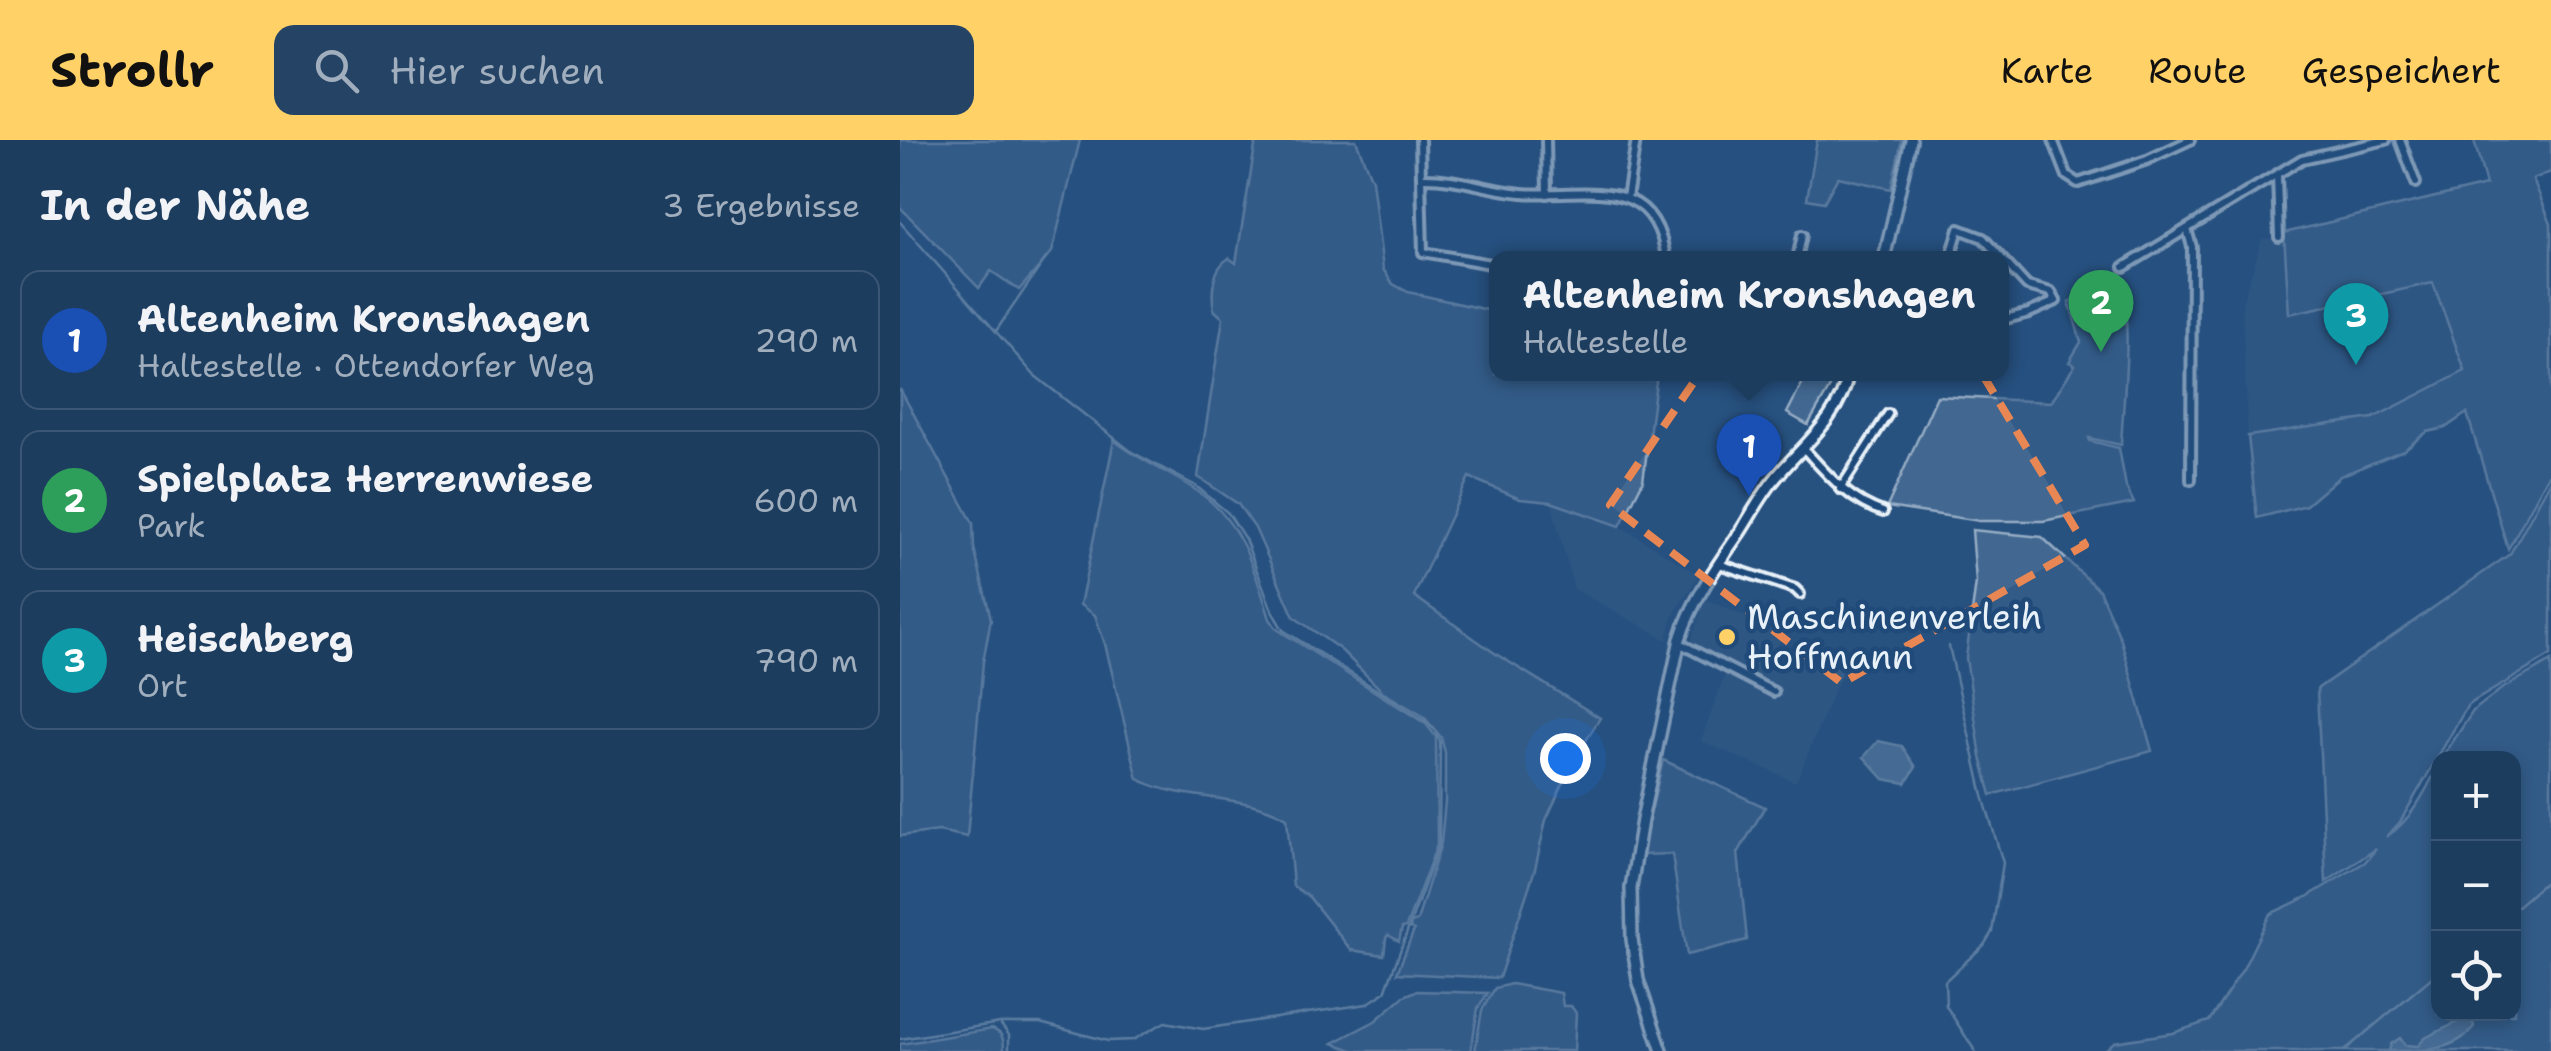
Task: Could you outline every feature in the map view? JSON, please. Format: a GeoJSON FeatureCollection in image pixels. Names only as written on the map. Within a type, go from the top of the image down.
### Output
{"type":"FeatureCollection","features":[{"type":"Feature","properties":{"kind":"main road"},"geometry":{"type":"LineString","coordinates":[[1886,251],[1910,140]]}},
{"type":"Feature","properties":{"kind":"main road"},"geometry":{"type":"LineString","coordinates":[[1662,1051],[1647,1013],[1634,956],[1632,888],[1678,644],[1688,614],[1719,564],[1774,480],[1829,416],[1845,381]]}},
{"type":"Feature","properties":{"kind":"street"},"geometry":{"type":"LineString","coordinates":[[1420,140],[1424,252],[1489,264]]}},
{"type":"Feature","properties":{"kind":"street"},"geometry":{"type":"LineString","coordinates":[[1546,140],[1547,194]]}},
{"type":"Feature","properties":{"kind":"street"},"geometry":{"type":"LineString","coordinates":[[1627,198],[1636,140]]}},
{"type":"Feature","properties":{"kind":"street"},"geometry":{"type":"LineString","coordinates":[[2053,140],[2073,182],[2084,182],[2147,160],[2190,140]]}},
{"type":"Feature","properties":{"kind":"street"},"geometry":{"type":"LineString","coordinates":[[2124,266],[2277,174],[2316,155],[2386,140]]}},
{"type":"Feature","properties":{"kind":"street"},"geometry":{"type":"LineString","coordinates":[[2400,140],[2416,184]]}},
{"type":"Feature","properties":{"kind":"street"},"geometry":{"type":"LineString","coordinates":[[2277,174],[2279,237]]}},
{"type":"Feature","properties":{"kind":"street"},"geometry":{"type":"LineString","coordinates":[[1422,178],[1547,194],[1593,190],[1627,198],[1656,226],[1664,251]]}},
{"type":"Feature","properties":{"kind":"street"},"geometry":{"type":"LineString","coordinates":[[2187,228],[2192,247],[2191,480]]}},
{"type":"Feature","properties":{"kind":"street"},"geometry":{"type":"LineString","coordinates":[[1952,251],[1959,229],[1983,238],[1995,251]]}},
{"type":"Feature","properties":{"kind":"street"},"geometry":{"type":"LineString","coordinates":[[1799,251],[1802,235]]}},
{"type":"Feature","properties":{"kind":"street"},"geometry":{"type":"LineString","coordinates":[[2009,266],[2027,286],[2051,292],[2056,301],[2009,318]]}},
{"type":"Feature","properties":{"kind":"street"},"geometry":{"type":"LineString","coordinates":[[1840,488],[1888,414]]}},
{"type":"Feature","properties":{"kind":"street"},"geometry":{"type":"LineString","coordinates":[[1804,449],[1840,488],[1862,505],[1882,512]]}},
{"type":"Feature","properties":{"kind":"street"},"geometry":{"type":"LineString","coordinates":[[1719,564],[1800,594]]}},
{"type":"Feature","properties":{"kind":"street"},"geometry":{"type":"LineString","coordinates":[[1678,644],[1774,692]]}},
{"type":"Feature","properties":{"kind":"highlighted area"},"geometry":{"type":"Polygon","coordinates":[[[1773,266],[1939,302],[2085,545],[1842,683],[1610,505],[1773,266]]]}},
{"type":"Feature","properties":{"kind":"shaded area"},"geometry":{"type":"Polygon","coordinates":[[[900,140],[1080,140],[1052,252],[1019,290],[991,271],[979,288],[900,207],[900,140]]]}},
{"type":"Feature","properties":{"kind":"shaded area"},"geometry":{"type":"Polygon","coordinates":[[[1256,140],[1356,140],[1372,180],[1383,269],[1393,284],[1408,292],[1489,310],[1489,381],[1656,381],[1643,481],[1620,526],[1551,502],[1520,499],[1469,477],[1414,596],[1496,654],[1600,718],[1574,760],[1546,820],[1535,869],[1499,978],[1397,973],[1441,843],[1445,753],[1441,737],[1423,716],[1384,693],[1341,650],[1294,617],[1255,528],[1238,504],[1198,477],[1223,318],[1214,310],[1214,281],[1223,262],[1229,258],[1236,263],[1256,140]]]}},
{"type":"Feature","properties":{"kind":"shaded area"},"geometry":{"type":"Polygon","coordinates":[[[1817,140],[1902,140],[1891,189],[1838,177],[1824,202],[1807,199],[1817,140]]]}},
{"type":"Feature","properties":{"kind":"shaded area"},"geometry":{"type":"Polygon","coordinates":[[[2474,140],[2551,140],[2551,172],[2533,179],[2551,224],[2551,471],[2508,549],[2467,413],[2445,428],[2427,432],[2404,450],[2340,476],[2306,505],[2257,518],[2248,436],[2373,418],[2465,371],[2433,283],[2289,314],[2284,233],[2486,185],[2474,140]]]}},
{"type":"Feature","properties":{"kind":"shaded area"},"geometry":{"type":"Polygon","coordinates":[[[2284,237],[2289,313],[2433,283],[2465,371],[2373,418],[2248,436],[2242,304],[2262,239],[2284,237]]]}},
{"type":"Feature","properties":{"kind":"shaded area"},"geometry":{"type":"Polygon","coordinates":[[[2121,275],[2127,338],[2121,445],[2089,438],[2119,448],[2126,487],[2134,503],[2043,521],[1980,521],[1887,507],[1937,396],[2051,402],[2075,365],[2069,362],[2081,342],[2069,302],[2121,275]]]}},
{"type":"Feature","properties":{"kind":"shaded area"},"geometry":{"type":"Polygon","coordinates":[[[1803,381],[1833,382],[1808,425],[1787,413],[1803,381]]]}},
{"type":"Feature","properties":{"kind":"shaded area"},"geometry":{"type":"Polygon","coordinates":[[[900,389],[973,523],[974,548],[991,619],[983,662],[967,837],[939,831],[900,836],[900,389]]]}},
{"type":"Feature","properties":{"kind":"shaded area"},"geometry":{"type":"Polygon","coordinates":[[[1114,440],[1200,493],[1227,519],[1245,549],[1277,629],[1426,724],[1436,737],[1437,845],[1406,927],[1402,928],[1399,941],[1388,935],[1384,955],[1351,950],[1309,897],[1293,886],[1287,818],[1251,804],[1174,792],[1138,779],[1105,644],[1095,615],[1080,605],[1114,440]]]}},
{"type":"Feature","properties":{"kind":"shaded area"},"geometry":{"type":"Polygon","coordinates":[[[2551,480],[2551,655],[2468,705],[2441,751],[2431,751],[2431,769],[2400,822],[2386,837],[2410,815],[2431,780],[2431,1021],[2521,1021],[2521,751],[2447,751],[2473,711],[2500,690],[2551,661],[2551,1051],[2104,1051],[2114,1042],[2173,1033],[2209,1021],[2243,969],[2270,914],[2365,862],[2376,849],[2326,882],[2317,689],[2510,554],[2551,480]]]}},
{"type":"Feature","properties":{"kind":"shaded area"},"geometry":{"type":"Polygon","coordinates":[[[1551,502],[1620,526],[1699,575],[1673,616],[1667,640],[1574,589],[1551,502]]]}},
{"type":"Feature","properties":{"kind":"shaded area"},"geometry":{"type":"Polygon","coordinates":[[[1972,530],[2042,537],[2099,590],[2121,640],[2152,751],[1991,795],[1981,757],[1966,658],[1976,582],[1972,530]]]}},
{"type":"Feature","properties":{"kind":"shaded area"},"geometry":{"type":"Polygon","coordinates":[[[1705,599],[1783,633],[1774,658],[1788,662],[1797,639],[1848,657],[1796,782],[1701,741],[1726,672],[1687,654],[1705,599]]]}},
{"type":"Feature","properties":{"kind":"shaded area"},"geometry":{"type":"Polygon","coordinates":[[[1878,741],[1902,746],[1916,767],[1906,783],[1884,779],[1864,757],[1878,741]]]}},
{"type":"Feature","properties":{"kind":"shaded area"},"geometry":{"type":"Polygon","coordinates":[[[1663,760],[1765,807],[1738,853],[1747,940],[1687,955],[1672,854],[1641,855],[1663,760]]]}},
{"type":"Feature","properties":{"kind":"shaded area"},"geometry":{"type":"Polygon","coordinates":[[[1511,984],[1561,993],[1563,1006],[1571,1006],[1576,1013],[1574,1051],[1475,1051],[1482,1010],[1495,988],[1511,984]]]}},
{"type":"Feature","properties":{"kind":"shaded area"},"geometry":{"type":"Polygon","coordinates":[[[1416,991],[1488,993],[1478,1008],[1471,1051],[1355,1051],[1333,1043],[1375,1021],[1404,996],[1416,991]]]}},
{"type":"Feature","properties":{"kind":"shaded area"},"geometry":{"type":"Polygon","coordinates":[[[2460,1021],[2472,1021],[2474,1026],[2449,1045],[2389,1051],[2400,1038],[2405,1045],[2418,1046],[2425,1038],[2460,1021]]]}},
{"type":"Feature","properties":{"kind":"shaded area"},"geometry":{"type":"Polygon","coordinates":[[[992,1029],[1002,1037],[1004,1051],[900,1051],[900,1044],[992,1029]]]}},
{"type":"Feature","properties":{"kind":"waterway"},"geometry":{"type":"LineString","coordinates":[[900,222],[1034,375],[1132,452],[1196,486],[1228,513],[1245,539],[1283,630],[1424,720],[1435,730],[1440,742],[1439,845],[1385,992],[1367,1004],[1203,1029],[1165,1022],[1133,1040],[1108,1041],[1040,1023],[1000,1023],[900,1039]]}},
{"type":"Feature","properties":{"kind":"waterway"},"geometry":{"type":"LineString","coordinates":[[996,331],[1046,258]]}},
{"type":"Feature","properties":{"kind":"waterway"},"geometry":{"type":"LineString","coordinates":[[1949,646],[1983,796],[2003,863],[1992,932],[1984,945],[1945,981],[1946,1006],[1975,1051]]}},
{"type":"Feature","properties":{"kind":"waterway"},"geometry":{"type":"LineString","coordinates":[[2521,903],[2551,877]]}},
{"type":"Feature","properties":{"kind":"waterway"},"geometry":{"type":"LineString","coordinates":[[2344,1051],[2431,978]]}},
{"type":"Feature","properties":{"kind":"waterway"},"geometry":{"type":"LineString","coordinates":[[1001,1025],[1009,1035],[1009,1051]]}},
{"type":"Feature","properties":{"kind":"place","name":"Spielplatz Herrenwiese"},"geometry":{"type":"Point","coordinates":[2101,352]}},
{"type":"Feature","properties":{"kind":"place","name":"Heischberg"},"geometry":{"type":"Point","coordinates":[2356,365]}},
{"type":"Feature","properties":{"kind":"place","name":"Altenheim Kronshagen"},"geometry":{"type":"Point","coordinates":[1749,496]}},
{"type":"Feature","properties":{"kind":"place","name":"Maschinenverleih Hoffmann"},"geometry":{"type":"Point","coordinates":[1727,637]}}]}
